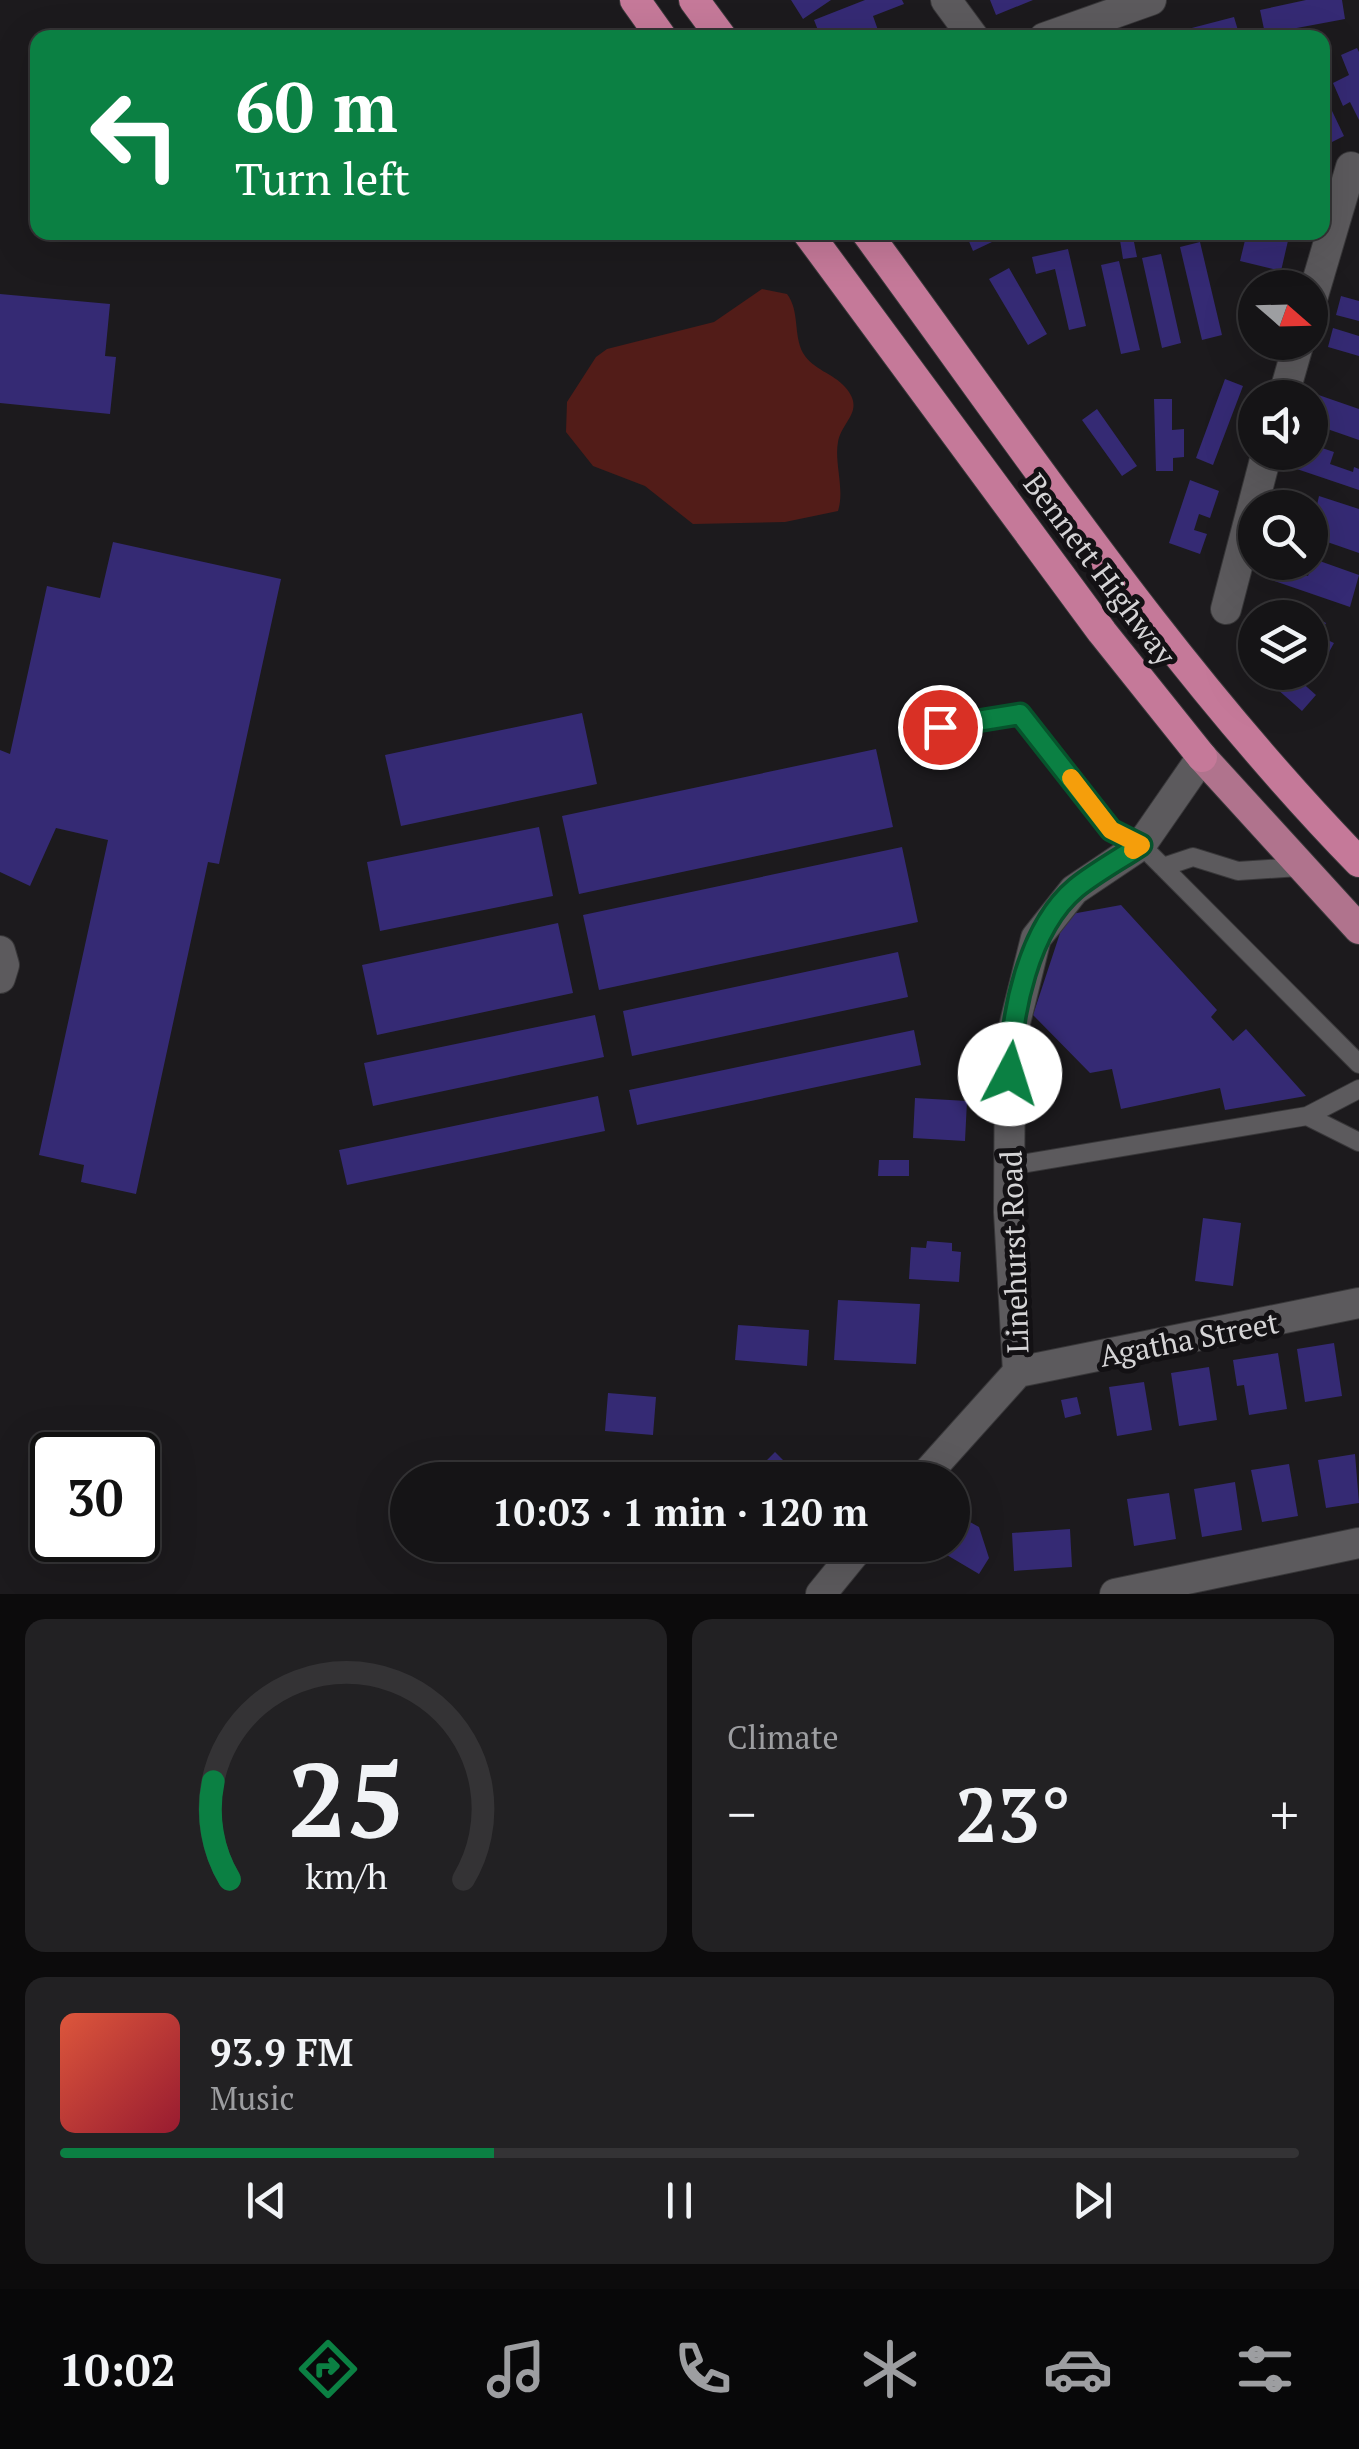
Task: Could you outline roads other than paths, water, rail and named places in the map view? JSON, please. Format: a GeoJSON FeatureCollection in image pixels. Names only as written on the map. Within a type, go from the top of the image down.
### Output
{"type":"FeatureCollection","features":[{"type":"Feature","properties":{"kind":"highway"},"geometry":{"type":"LineString","coordinates":[[634,0],[656,30]]}},
{"type":"Feature","properties":{"kind":"highway"},"geometry":{"type":"LineString","coordinates":[[694,0],[716,30]]}},
{"type":"Feature","properties":{"kind":"highway","name":"Bennett Highway"},"geometry":{"type":"LineString","coordinates":[[812,240],[1102,632],[1202,757],[1359,928]]}},
{"type":"Feature","properties":{"kind":"highway","name":"Bennett Highway"},"geometry":{"type":"LineString","coordinates":[[872,240],[1174,650],[1244,735],[1359,862]]}},
{"type":"Feature","properties":{"kind":"street"},"geometry":{"type":"LineString","coordinates":[[946,0],[968,30]]}},
{"type":"Feature","properties":{"kind":"street"},"geometry":{"type":"LineString","coordinates":[[1067,30],[1151,0]]}},
{"type":"Feature","properties":{"kind":"street"},"geometry":{"type":"LineString","coordinates":[[1330,225],[1344,168]]}},
{"type":"Feature","properties":{"kind":"street"},"geometry":{"type":"LineString","coordinates":[[1319,270],[1326,240]]}},
{"type":"Feature","properties":{"kind":"street"},"geometry":{"type":"LineString","coordinates":[[1226,610],[1262,470]]}},
{"type":"Feature","properties":{"kind":"street","name":"Linehurst Road"},"geometry":{"type":"LineString","coordinates":[[937,1462],[1018,1372],[1010,1043],[1036,938],[1074,890],[1141,845],[1202,757]]}},
{"type":"Feature","properties":{"kind":"street"},"geometry":{"type":"LineString","coordinates":[[0,951],[4,965],[0,978]]}},
{"type":"Feature","properties":{"kind":"street","name":"Agatha Street"},"geometry":{"type":"LineString","coordinates":[[1018,1372],[1359,1304]]}},
{"type":"Feature","properties":{"kind":"street"},"geometry":{"type":"LineString","coordinates":[[1115,1594],[1359,1544]]}},
{"type":"Feature","properties":{"kind":"street"},"geometry":{"type":"LineString","coordinates":[[820,1594],[847,1562]]}},
{"type":"Feature","properties":{"kind":"lane"},"geometry":{"type":"LineString","coordinates":[[940,727],[1020,714],[1111,830],[1141,845],[1359,1064]]}},
{"type":"Feature","properties":{"kind":"lane"},"geometry":{"type":"LineString","coordinates":[[1164,868],[1194,857],[1238,872],[1299,867]]}},
{"type":"Feature","properties":{"kind":"lane"},"geometry":{"type":"LineString","coordinates":[[1010,1166],[1307,1116],[1359,1090]]}},
{"type":"Feature","properties":{"kind":"lane"},"geometry":{"type":"LineString","coordinates":[[1307,1116],[1359,1142]]}}]}
